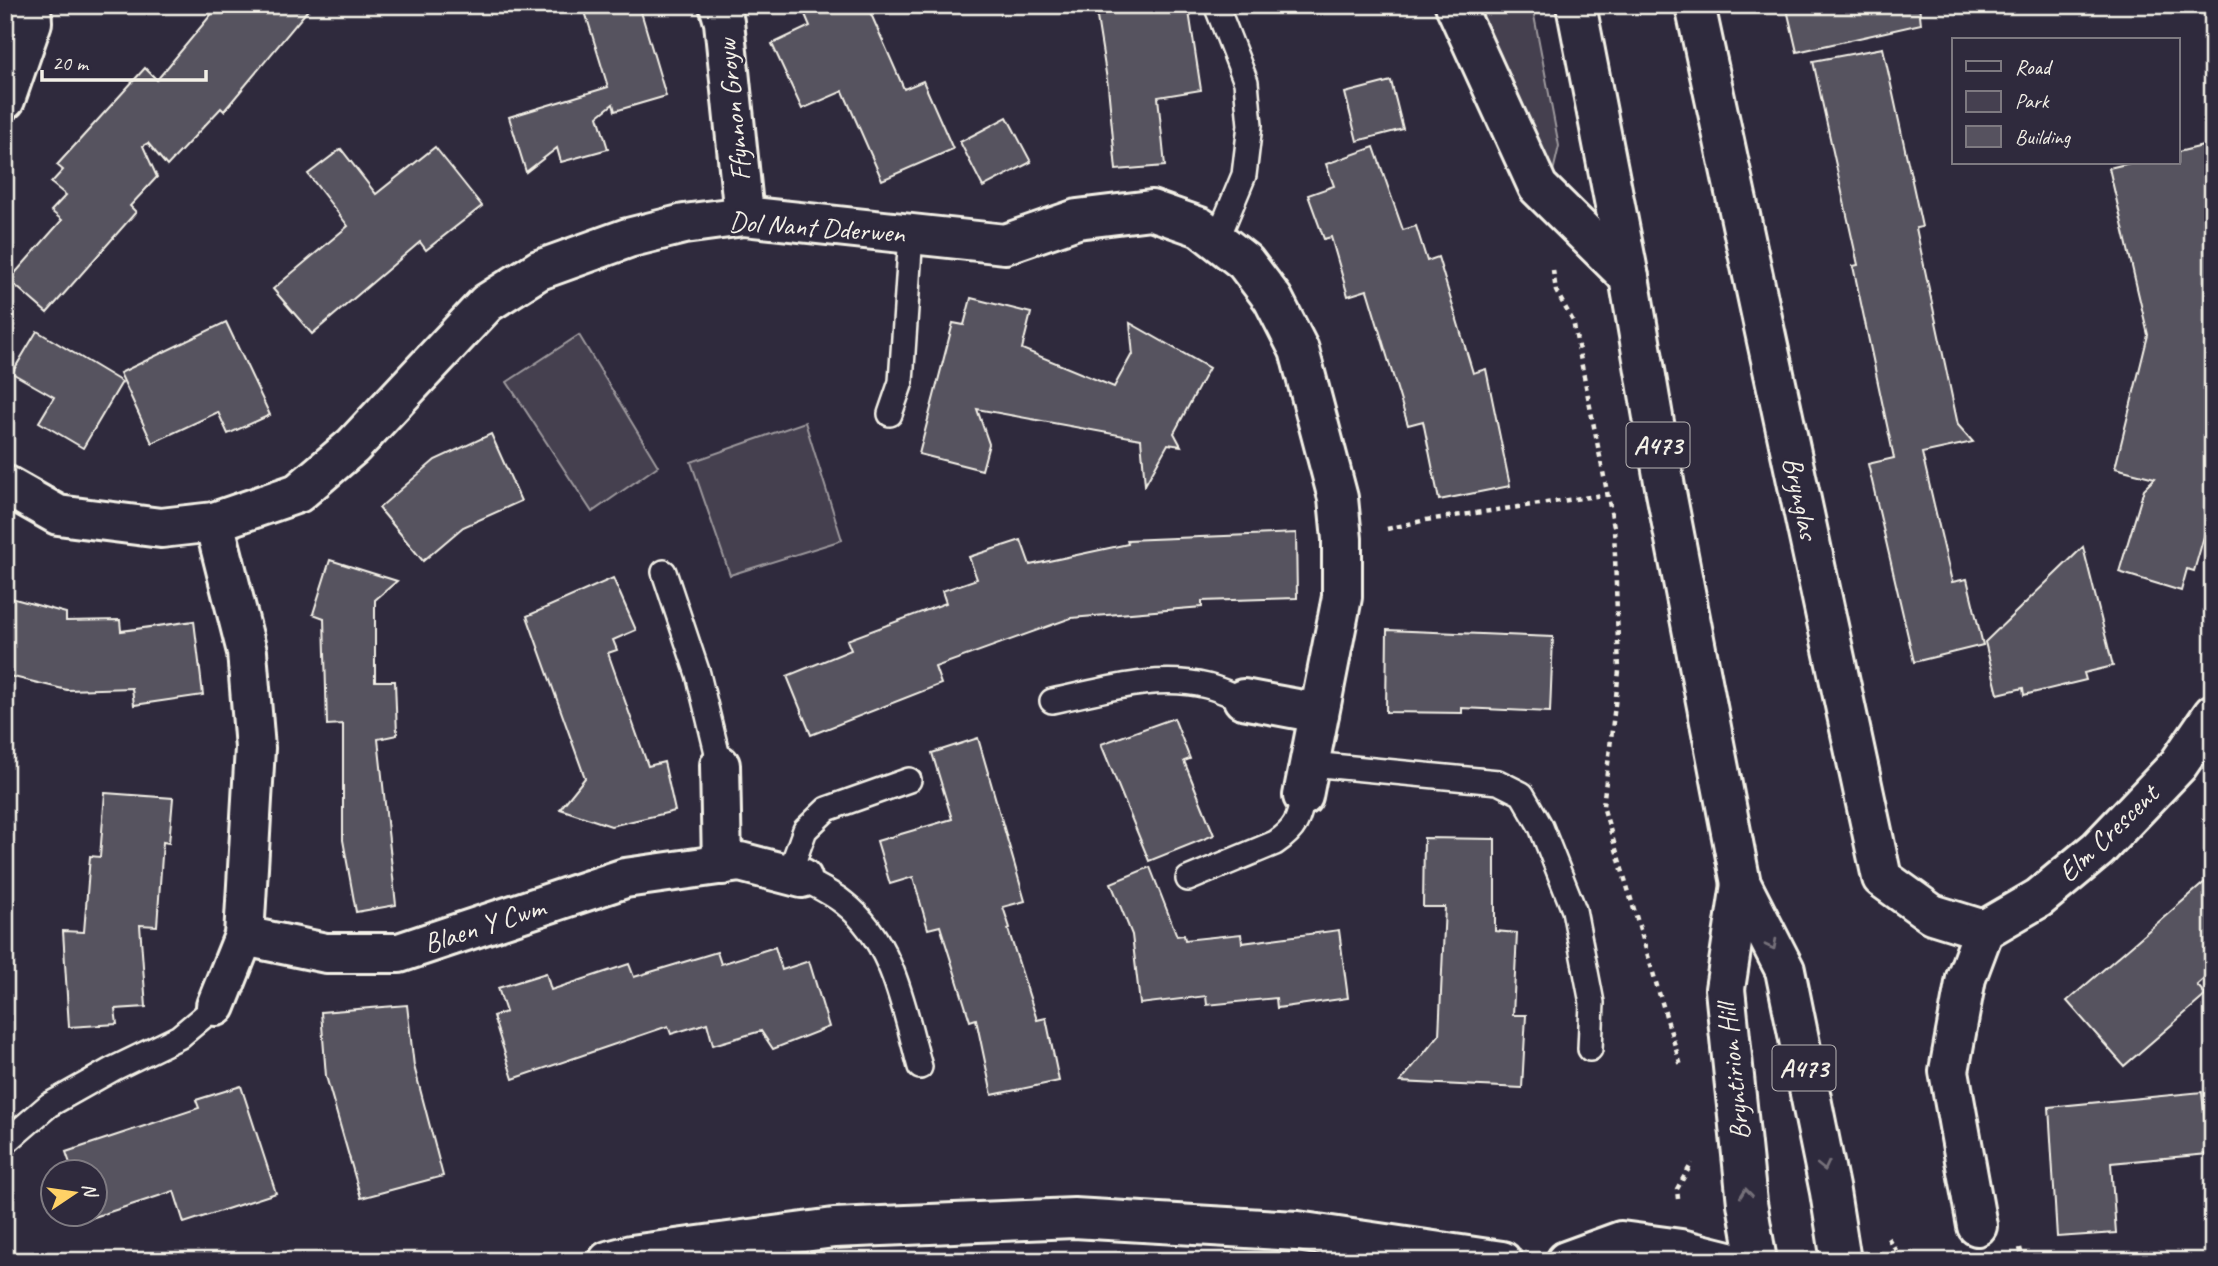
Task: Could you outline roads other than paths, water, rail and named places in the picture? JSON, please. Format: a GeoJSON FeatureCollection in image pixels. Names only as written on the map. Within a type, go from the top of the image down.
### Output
{"type":"FeatureCollection","features":[{"type":"Feature","properties":{"kind":"street"},"geometry":{"type":"LineString","coordinates":[[5,100],[32,22],[31,5]]}},
{"type":"Feature","properties":{"kind":"street","name":"Ffynnon Groyw"},"geometry":{"type":"LineString","coordinates":[[719,5],[724,22],[744,216]]}},
{"type":"Feature","properties":{"kind":"street"},"geometry":{"type":"LineString","coordinates":[[1455,5],[1538,187],[1629,277]]}},
{"type":"Feature","properties":{"kind":"street","name":"A473"},"geometry":{"type":"LineString","coordinates":[[1576,5],[1741,884],[1785,970],[1830,1192],[1841,1261]]}},
{"type":"Feature","properties":{"kind":"street","name":"Brynglas"},"geometry":{"type":"LineString","coordinates":[[1695,5],[1882,878],[1932,914],[1983,930]]}},
{"type":"Feature","properties":{"kind":"street","name":"Dol Nant Dderwen"},"geometry":{"type":"LineString","coordinates":[[5,485],[58,514],[161,528],[214,522],[298,493],[353,446],[487,303],[539,270],[651,232],[684,224],[744,216],[1005,244],[1077,219],[1152,211],[1199,227],[1245,262],[1273,299],[1299,351],[1338,498],[1342,538],[1342,597],[1307,780]]}},
{"type":"Feature","properties":{"kind":"street"},"geometry":{"type":"LineString","coordinates":[[214,522],[247,652],[256,748],[244,936],[216,1006]]}},
{"type":"Feature","properties":{"kind":"street"},"geometry":{"type":"LineString","coordinates":[[1242,699],[1319,713]]}},
{"type":"Feature","properties":{"kind":"street","name":"Elm Crescent"},"geometry":{"type":"LineString","coordinates":[[1983,930],[2039,898],[2098,849],[2178,765],[2213,714]]}},
{"type":"Feature","properties":{"kind":"street"},"geometry":{"type":"LineString","coordinates":[[720,765],[722,865]]}},
{"type":"Feature","properties":{"kind":"street","name":"Blaen Y Cwm"},"geometry":{"type":"LineString","coordinates":[[244,936],[326,953],[399,953],[625,878],[740,862],[796,876]]}},
{"type":"Feature","properties":{"kind":"street","name":"Bryntirion Hill"},"geometry":{"type":"LineString","coordinates":[[1741,884],[1725,989],[1747,1203],[1757,1261]]}},
{"type":"Feature","properties":{"kind":"street"},"geometry":{"type":"LineString","coordinates":[[1977,1226],[1949,1071],[1966,978],[1983,930]]}},
{"type":"Feature","properties":{"kind":"street"},"geometry":{"type":"LineString","coordinates":[[608,1261],[631,1255],[834,1228],[1074,1218],[1297,1231],[1502,1261]]}},
{"type":"Feature","properties":{"kind":"street"},"geometry":{"type":"LineString","coordinates":[[1566,1261],[1621,1241],[1681,1249],[1729,1261]]}},
{"type":"Feature","properties":{"kind":"lane"},"geometry":{"type":"LineString","coordinates":[[1216,5],[1246,82],[1250,125],[1244,175],[1217,240]]}},
{"type":"Feature","properties":{"kind":"lane"},"geometry":{"type":"LineString","coordinates":[[890,414],[901,382],[911,234]]}},
{"type":"Feature","properties":{"kind":"lane"},"geometry":{"type":"LineString","coordinates":[[664,572],[698,674],[720,765]]}},
{"type":"Feature","properties":{"kind":"lane"},"geometry":{"type":"LineString","coordinates":[[1052,701],[1144,682],[1176,681],[1208,686],[1242,699]]}},
{"type":"Feature","properties":{"kind":"lane"},"geometry":{"type":"LineString","coordinates":[[909,780],[827,808],[804,830],[796,876],[845,903],[878,939],[898,984],[920,1068]]}},
{"type":"Feature","properties":{"kind":"lane"},"geometry":{"type":"LineString","coordinates":[[1188,879],[1275,843],[1288,834],[1299,820],[1307,780],[1498,782],[1522,794],[1541,827],[1574,910],[1592,1003],[1590,1049]]}},
{"type":"Feature","properties":{"kind":"lane"},"geometry":{"type":"LineString","coordinates":[[5,1143],[49,1105],[179,1037],[216,1006]]}}]}
